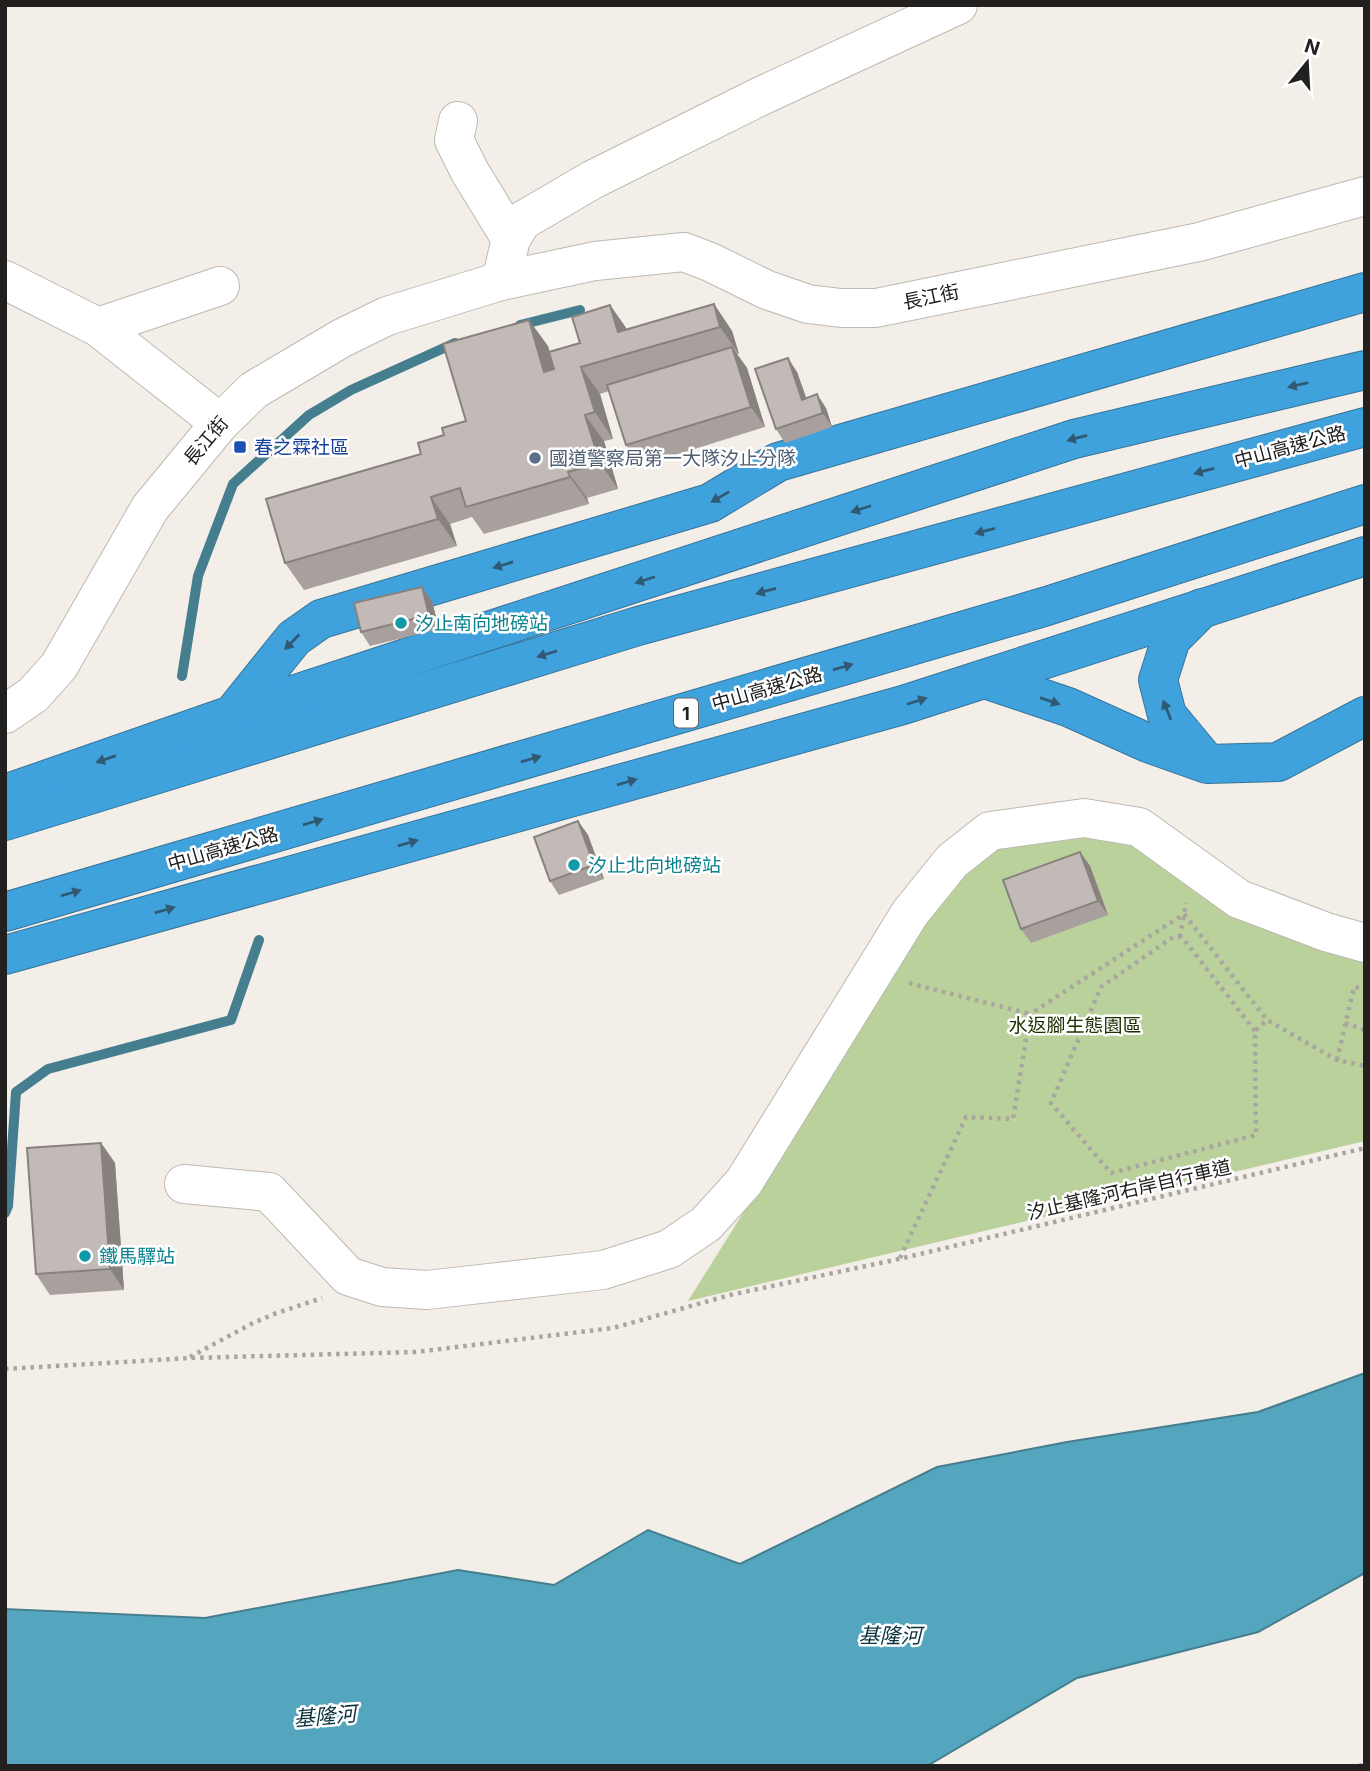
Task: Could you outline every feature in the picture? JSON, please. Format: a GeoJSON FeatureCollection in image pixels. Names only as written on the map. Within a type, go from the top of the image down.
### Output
{"type":"FeatureCollection","features":[{"type":"Feature","properties":{"kind":"highway"},"geometry":{"type":"LineString","coordinates":[[232,715],[294,638],[321,619],[710,503],[778,463],[1365,292]]}},
{"type":"Feature","properties":{"kind":"highway"},"geometry":{"type":"LineString","coordinates":[[5,794],[232,715],[1074,439],[1365,370]]}},
{"type":"Feature","properties":{"kind":"highway","name":"中山高速公路"},"geometry":{"type":"LineString","coordinates":[[5,821],[638,626],[1365,427]]}},
{"type":"Feature","properties":{"kind":"highway","name":"中山高速公路"},"geometry":{"type":"LineString","coordinates":[[5,912],[984,625],[1365,504]]}},
{"type":"Feature","properties":{"kind":"highway"},"geometry":{"type":"LineString","coordinates":[[5,955],[903,705],[1365,556]]}},
{"type":"Feature","properties":{"kind":"highway"},"geometry":{"type":"LineString","coordinates":[[1202,608],[1171,639],[1158,681],[1167,715],[1207,764]]}},
{"type":"Feature","properties":{"kind":"highway"},"geometry":{"type":"LineString","coordinates":[[985,679],[1068,707],[1148,743],[1207,764],[1278,762],[1365,716]]}},
{"type":"Feature","properties":{"kind":"lane"},"geometry":{"type":"LineString","coordinates":[[501,281],[511,239],[522,221],[592,180],[761,96],[958,5]]}},
{"type":"Feature","properties":{"kind":"lane"},"geometry":{"type":"LineString","coordinates":[[458,121],[454,140],[470,172],[511,239]]}},
{"type":"Feature","properties":{"kind":"lane","name":"長江街"},"geometry":{"type":"LineString","coordinates":[[5,715],[33,695],[59,666],[150,508],[220,422],[254,390],[342,338],[387,316],[501,281],[595,261],[684,252],[767,290],[808,304],[876,308],[1199,242],[1365,196]]}},
{"type":"Feature","properties":{"kind":"lane"},"geometry":{"type":"LineString","coordinates":[[5,280],[98,327],[220,422]]}},
{"type":"Feature","properties":{"kind":"lane"},"geometry":{"type":"LineString","coordinates":[[98,327],[220,286]]}},
{"type":"Feature","properties":{"kind":"lane"},"geometry":{"type":"LineString","coordinates":[[184,1184],[269,1192],[348,1276],[382,1287],[427,1290],[603,1270],[669,1249],[706,1224],[744,1182],[910,913],[952,861],[990,831],[1084,818],[1139,827],[1239,899],[1326,932],[1365,943]]}},
{"type":"Feature","properties":{"kind":"path"},"geometry":{"type":"LineString","coordinates":[[872,973],[1030,1014],[1184,914],[1267,1020],[1337,1060],[1365,1066]]}},
{"type":"Feature","properties":{"kind":"path"},"geometry":{"type":"LineString","coordinates":[[1255,1031],[1185,941],[1180,937],[1173,937],[1101,987],[1051,1103],[1111,1173],[1256,1135],[1255,1031],[1267,1020]]}},
{"type":"Feature","properties":{"kind":"path"},"geometry":{"type":"LineString","coordinates":[[1337,1060],[1354,987],[1365,989]]}},
{"type":"Feature","properties":{"kind":"path"},"geometry":{"type":"LineString","coordinates":[[899,1259],[966,1117],[1013,1119],[1030,1014]]}},
{"type":"Feature","properties":{"kind":"path"},"geometry":{"type":"LineString","coordinates":[[1345,1023],[1365,1030]]}},
{"type":"Feature","properties":{"kind":"path","name":"汐止基隆河右岸自行車道"},"geometry":{"type":"LineString","coordinates":[[5,1369],[189,1358],[416,1352],[613,1328],[730,1295],[899,1259],[1365,1148]]}},
{"type":"Feature","properties":{"kind":"path"},"geometry":{"type":"LineString","coordinates":[[189,1358],[253,1323],[321,1299],[357,1278]]}},
{"type":"Feature","properties":{"kind":"path"},"geometry":{"type":"LineString","coordinates":[[1359,1766],[1365,1764]]}},
{"type":"Feature","properties":{"kind":"green space","name":"水返腳生態園區"},"geometry":{"type":"Polygon","coordinates":[[[1094,835],[1138,842],[1365,957],[1365,1141],[688,1301],[951,881],[991,846],[1094,835]]]}},
{"type":"Feature","properties":{"kind":"water","name":"基隆河"},"geometry":{"type":"Polygon","coordinates":[[[1365,1373],[1365,1573],[1258,1632],[1077,1678],[927,1766],[5,1766],[5,1609],[205,1618],[458,1570],[554,1585],[648,1530],[740,1564],[937,1467],[1067,1442],[1258,1412],[1365,1373]]]}},
{"type":"Feature","properties":{"kind":"building"},"geometry":{"type":"Polygon","coordinates":[[[714,304],[720,327],[581,367],[595,412],[585,415],[600,463],[568,472],[570,477],[466,507],[460,488],[431,497],[438,519],[285,563],[266,499],[421,454],[418,443],[444,435],[442,428],[466,421],[443,344],[529,320],[544,372],[554,369],[549,352],[580,343],[572,317],[610,305],[618,332],[714,304]]]}},
{"type":"Feature","properties":{"kind":"building"},"geometry":{"type":"Polygon","coordinates":[[[732,347],[751,407],[626,445],[607,385],[732,347]]]}},
{"type":"Feature","properties":{"kind":"building","name":"國道警察局第一大隊汐止分隊"},"geometry":{"type":"Polygon","coordinates":[[[788,358],[802,400],[817,394],[823,413],[776,429],[755,369],[788,358]]]}},
{"type":"Feature","properties":{"kind":"building"},"geometry":{"type":"Polygon","coordinates":[[[422,587],[429,615],[361,632],[354,603],[422,587]]]}},
{"type":"Feature","properties":{"kind":"building"},"geometry":{"type":"Polygon","coordinates":[[[578,821],[594,865],[550,881],[534,837],[578,821]]]}},
{"type":"Feature","properties":{"kind":"building"},"geometry":{"type":"Polygon","coordinates":[[[1080,852],[1098,901],[1021,929],[1003,880],[1080,852]]]}},
{"type":"Feature","properties":{"kind":"building","name":"鐵馬驛站"},"geometry":{"type":"Polygon","coordinates":[[[101,1143],[110,1269],[36,1274],[27,1148],[101,1143]]]}},
{"type":"Feature","properties":{"kind":"waterway"},"geometry":{"type":"LineString","coordinates":[[520,325],[580,310]]}},
{"type":"Feature","properties":{"kind":"waterway"},"geometry":{"type":"LineString","coordinates":[[182,676],[198,576],[233,484],[309,415],[351,390],[455,343]]}},
{"type":"Feature","properties":{"kind":"waterway"},"geometry":{"type":"LineString","coordinates":[[5,1213],[8,1206],[16,1092],[48,1069],[231,1020],[259,940]]}},
{"type":"Feature","properties":{"kind":"place","name":"春之霖社區"},"geometry":{"type":"Point","coordinates":[240,447]}},
{"type":"Feature","properties":{"kind":"place","name":"國道警察局第一大隊汐止分隊"},"geometry":{"type":"Point","coordinates":[535,458]}},
{"type":"Feature","properties":{"kind":"place","name":"汐止南向地磅站"},"geometry":{"type":"Point","coordinates":[401,623]}},
{"type":"Feature","properties":{"kind":"place","name":"汐止北向地磅站"},"geometry":{"type":"Point","coordinates":[574,865]}},
{"type":"Feature","properties":{"kind":"place","name":"鐵馬驛站"},"geometry":{"type":"Point","coordinates":[85,1256]}}]}
